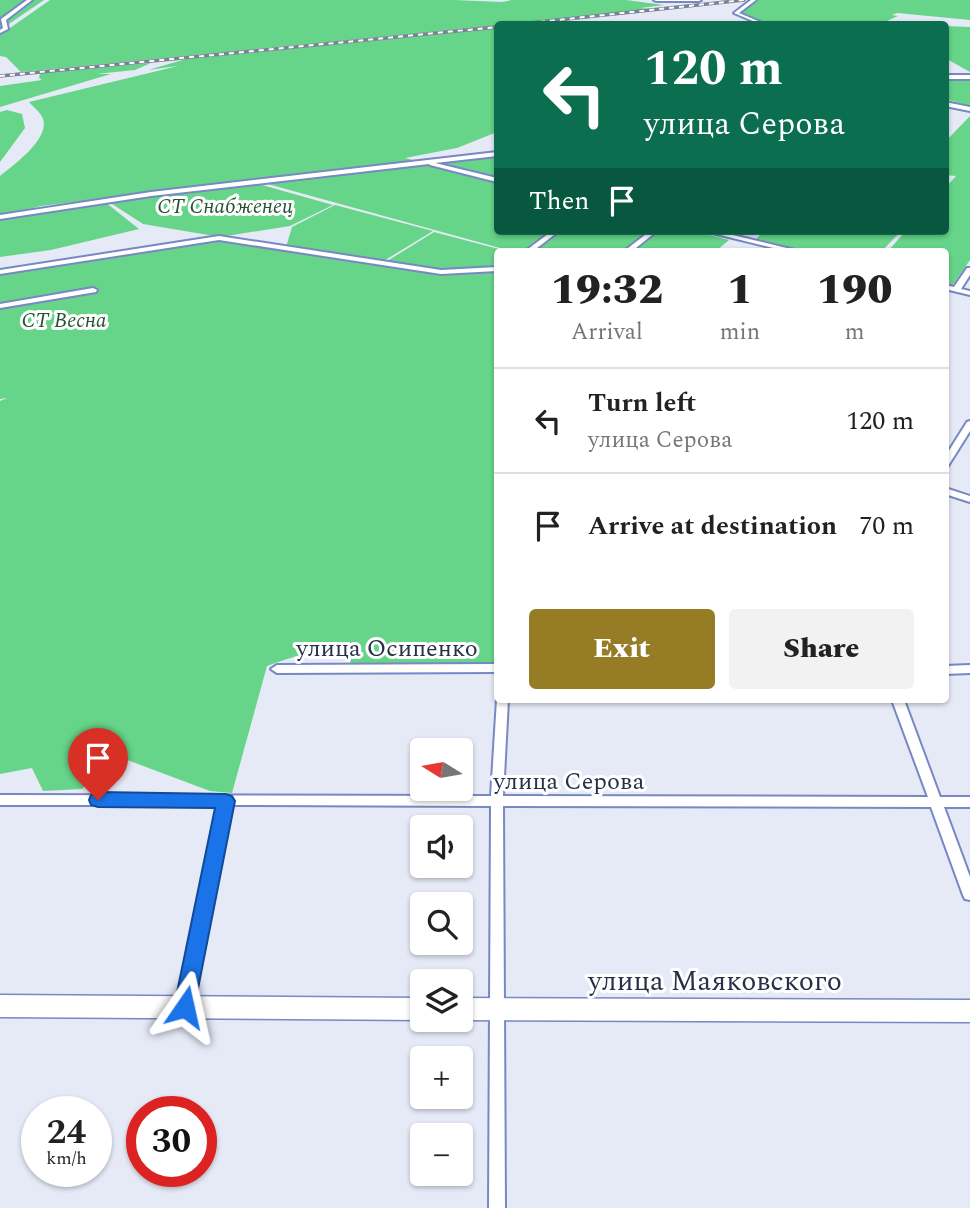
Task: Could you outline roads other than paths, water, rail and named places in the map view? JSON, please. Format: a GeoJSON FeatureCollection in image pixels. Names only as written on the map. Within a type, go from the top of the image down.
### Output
{"type":"FeatureCollection","features":[{"type":"Feature","properties":{"kind":"main road"},"geometry":{"type":"LineString","coordinates":[[0,1006],[410,1009]]}},
{"type":"Feature","properties":{"kind":"main road","name":"улица Маяковского"},"geometry":{"type":"LineString","coordinates":[[473,1009],[970,1011]]}},
{"type":"Feature","properties":{"kind":"street"},"geometry":{"type":"LineString","coordinates":[[0,32],[6,29],[3,20],[30,0]]}},
{"type":"Feature","properties":{"kind":"street"},"geometry":{"type":"LineString","coordinates":[[656,0],[699,0]]}},
{"type":"Feature","properties":{"kind":"street"},"geometry":{"type":"LineString","coordinates":[[754,0],[736,13],[756,21]]}},
{"type":"Feature","properties":{"kind":"street"},"geometry":{"type":"LineString","coordinates":[[949,77],[970,77]]}},
{"type":"Feature","properties":{"kind":"street"},"geometry":{"type":"LineString","coordinates":[[949,105],[970,108]]}},
{"type":"Feature","properties":{"kind":"street"},"geometry":{"type":"LineString","coordinates":[[0,217],[138,196],[494,155]]}},
{"type":"Feature","properties":{"kind":"street"},"geometry":{"type":"LineString","coordinates":[[428,163],[494,179]]}},
{"type":"Feature","properties":{"kind":"street"},"geometry":{"type":"LineString","coordinates":[[533,248],[551,235]]}},
{"type":"Feature","properties":{"kind":"street"},"geometry":{"type":"LineString","coordinates":[[632,248],[649,235]]}},
{"type":"Feature","properties":{"kind":"street"},"geometry":{"type":"LineString","coordinates":[[725,235],[781,248]]}},
{"type":"Feature","properties":{"kind":"street"},"geometry":{"type":"LineString","coordinates":[[0,272],[219,239],[441,272],[494,269]]}},
{"type":"Feature","properties":{"kind":"street"},"geometry":{"type":"LineString","coordinates":[[951,288],[970,270]]}},
{"type":"Feature","properties":{"kind":"street"},"geometry":{"type":"LineString","coordinates":[[951,288],[970,293]]}},
{"type":"Feature","properties":{"kind":"street"},"geometry":{"type":"LineString","coordinates":[[0,306],[93,290]]}},
{"type":"Feature","properties":{"kind":"street"},"geometry":{"type":"LineString","coordinates":[[949,458],[970,424]]}},
{"type":"Feature","properties":{"kind":"street"},"geometry":{"type":"LineString","coordinates":[[949,492],[970,499]]}},
{"type":"Feature","properties":{"kind":"street","name":"улица Осипенко"},"geometry":{"type":"LineString","coordinates":[[277,669],[494,668]]}},
{"type":"Feature","properties":{"kind":"street"},"geometry":{"type":"LineString","coordinates":[[949,670],[970,669]]}},
{"type":"Feature","properties":{"kind":"street"},"geometry":{"type":"LineString","coordinates":[[497,1208],[495,1009],[497,801],[502,703]]}},
{"type":"Feature","properties":{"kind":"street"},"geometry":{"type":"LineString","coordinates":[[899,703],[970,895]]}},
{"type":"Feature","properties":{"kind":"street","name":"улица Серова"},"geometry":{"type":"LineString","coordinates":[[0,800],[970,802]]}},
{"type":"Feature","properties":{"kind":"street"},"geometry":{"type":"LineString","coordinates":[[185,1007],[226,801]]}},
{"type":"Feature","properties":{"kind":"railway"},"geometry":{"type":"LineString","coordinates":[[548,21],[744,0]]}},
{"type":"Feature","properties":{"kind":"railway"},"geometry":{"type":"LineString","coordinates":[[0,76],[494,27]]}},
{"type":"Feature","properties":{"kind":"park label","name":"СТ Снабженец"},"geometry":{"type":"Point","coordinates":[225,206]}},
{"type":"Feature","properties":{"kind":"park label","name":"СТ Весна"},"geometry":{"type":"Point","coordinates":[64,320]}}]}
